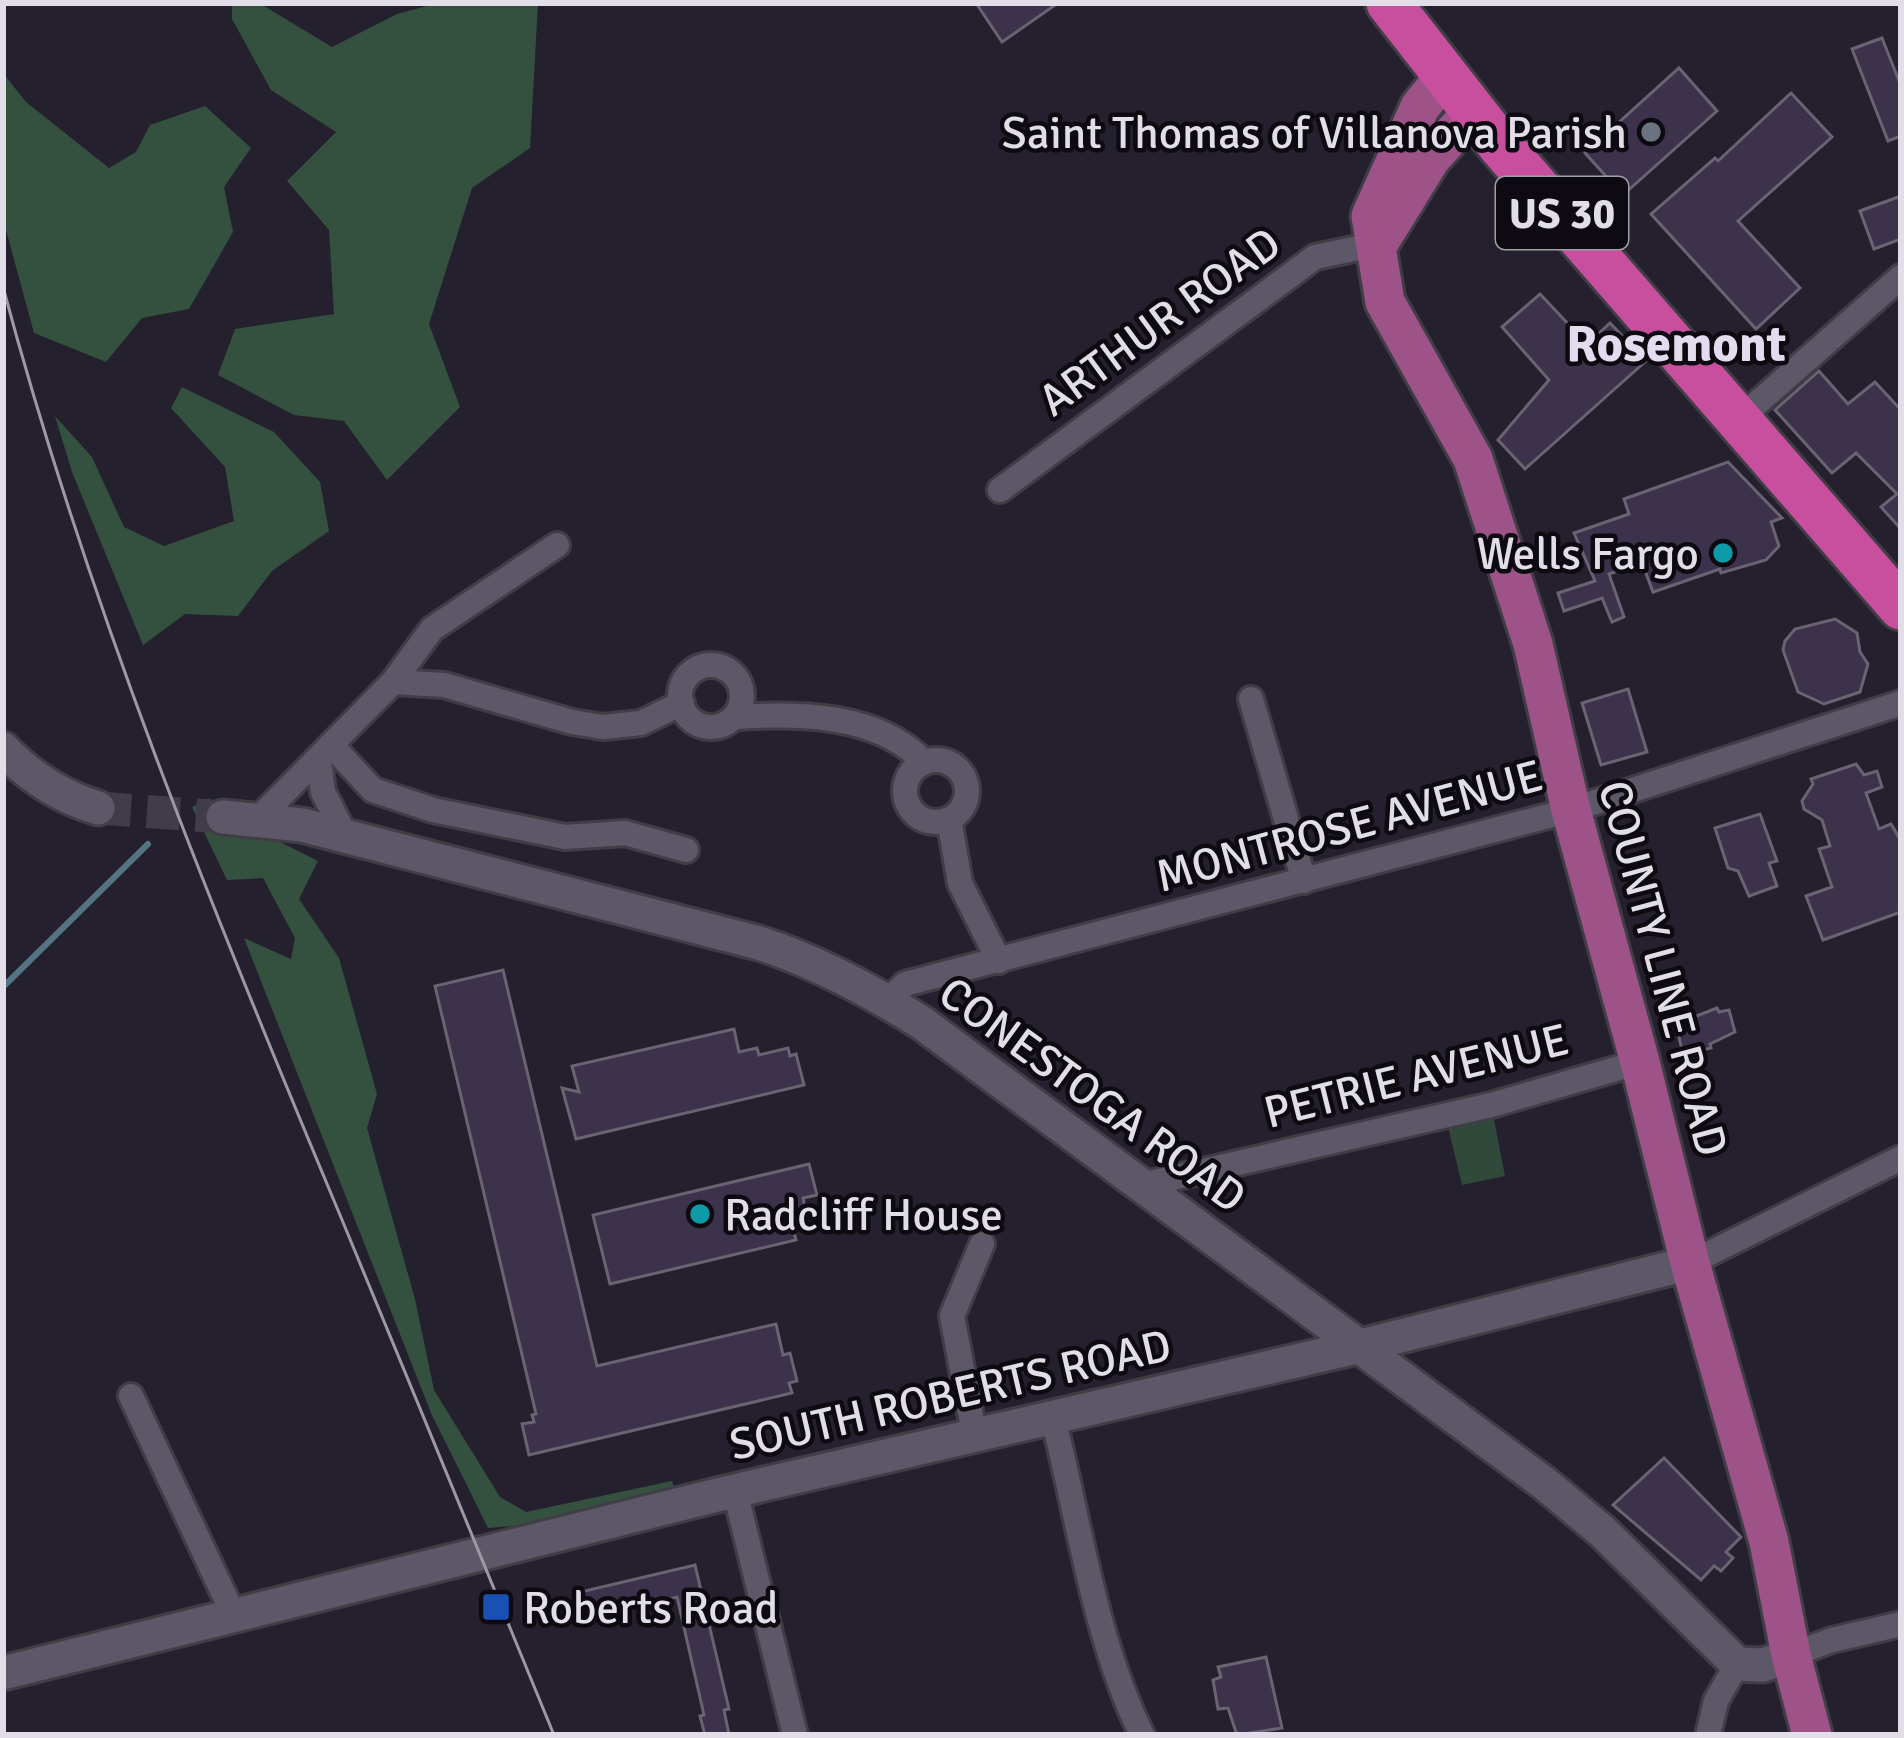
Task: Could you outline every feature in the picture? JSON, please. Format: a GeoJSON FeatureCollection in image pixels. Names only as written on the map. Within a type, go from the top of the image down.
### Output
{"type":"FeatureCollection","features":[{"type":"Feature","properties":{"kind":"highway","name":"US 30"},"geometry":{"type":"LineString","coordinates":[[1389,3],[1472,112],[1901,607]]}},
{"type":"Feature","properties":{"kind":"main road","name":"COUNTY LINE ROAD"},"geometry":{"type":"LineString","coordinates":[[1445,76],[1420,107],[1371,216],[1385,302],[1473,459],[1533,644],[1571,810],[1768,1542],[1812,1735]]}},
{"type":"Feature","properties":{"kind":"main road"},"geometry":{"type":"LineString","coordinates":[[1378,244],[1431,158],[1472,112]]}},
{"type":"Feature","properties":{"kind":"main road"},"geometry":{"type":"LineString","coordinates":[[3,749],[46,785],[98,808]]}},
{"type":"Feature","properties":{"kind":"main road","name":"CONESTOGA ROAD"},"geometry":{"type":"LineString","coordinates":[[224,817],[345,835],[759,943],[888,1001],[1361,1346],[1585,1517],[1737,1664]]}},
{"type":"Feature","properties":{"kind":"main road","name":"SOUTH ROBERTS ROAD"},"geometry":{"type":"LineString","coordinates":[[3,1673],[735,1491],[1361,1346],[1690,1263]]}},
{"type":"Feature","properties":{"kind":"main road"},"geometry":{"type":"LineString","coordinates":[[1737,1664],[1763,1665],[1791,1655]]}},
{"type":"Feature","properties":{"kind":"street","name":"ARTHUR ROAD"},"geometry":{"type":"LineString","coordinates":[[1000,490],[1315,257],[1378,244]]}},
{"type":"Feature","properties":{"kind":"street"},"geometry":{"type":"LineString","coordinates":[[1738,420],[1901,277]]}},
{"type":"Feature","properties":{"kind":"street"},"geometry":{"type":"LineString","coordinates":[[258,819],[393,682],[432,629],[557,544]]}},
{"type":"Feature","properties":{"kind":"street"},"geometry":{"type":"LineString","coordinates":[[735,717],[742,694],[740,682],[722,666],[697,668],[688,675],[681,686],[682,703],[690,720],[701,726],[775,713],[850,723],[908,746],[924,762],[947,762],[965,778],[965,802],[949,819],[925,820],[908,803],[907,780],[924,762]]}},
{"type":"Feature","properties":{"kind":"street"},"geometry":{"type":"LineString","coordinates":[[393,682],[443,685],[603,727],[641,723],[682,703]]}},
{"type":"Feature","properties":{"kind":"street"},"geometry":{"type":"LineString","coordinates":[[1251,699],[1304,880]]}},
{"type":"Feature","properties":{"kind":"street","name":"MONTROSE AVENUE"},"geometry":{"type":"LineString","coordinates":[[888,1001],[905,984],[1571,810],[1901,703]]}},
{"type":"Feature","properties":{"kind":"street"},"geometry":{"type":"LineString","coordinates":[[325,753],[323,792],[345,835]]}},
{"type":"Feature","properties":{"kind":"street"},"geometry":{"type":"LineString","coordinates":[[325,753],[373,790],[433,810],[565,837],[626,833],[686,850]]}},
{"type":"Feature","properties":{"kind":"street"},"geometry":{"type":"LineString","coordinates":[[949,819],[960,883],[999,962]]}},
{"type":"Feature","properties":{"kind":"street","name":"PETRIE AVENUE"},"geometry":{"type":"LineString","coordinates":[[1142,1185],[1491,1105],[1640,1062]]}},
{"type":"Feature","properties":{"kind":"street","name":"SOUTH ROBERTS ROAD"},"geometry":{"type":"LineString","coordinates":[[1690,1263],[1901,1158]]}},
{"type":"Feature","properties":{"kind":"street"},"geometry":{"type":"LineString","coordinates":[[974,1433],[952,1316],[982,1244]]}},
{"type":"Feature","properties":{"kind":"street"},"geometry":{"type":"LineString","coordinates":[[131,1396],[235,1618]]}},
{"type":"Feature","properties":{"kind":"street"},"geometry":{"type":"LineString","coordinates":[[1053,1418],[1123,1697],[1142,1735]]}},
{"type":"Feature","properties":{"kind":"street"},"geometry":{"type":"LineString","coordinates":[[735,1491],[795,1735]]}},
{"type":"Feature","properties":{"kind":"street"},"geometry":{"type":"LineString","coordinates":[[1791,1655],[1901,1624]]}},
{"type":"Feature","properties":{"kind":"street"},"geometry":{"type":"LineString","coordinates":[[1708,1735],[1716,1701],[1737,1664]]}},
{"type":"Feature","properties":{"kind":"green space"},"geometry":{"type":"Polygon","coordinates":[[[232,3],[259,3],[332,47],[397,14],[438,3],[538,3],[530,148],[472,188],[429,324],[460,407],[387,480],[344,421],[294,415],[218,375],[235,329],[334,314],[329,230],[287,181],[336,132],[271,90],[232,19],[232,3]]]}},
{"type":"Feature","properties":{"kind":"green space"},"geometry":{"type":"Polygon","coordinates":[[[3,73],[26,102],[109,168],[136,152],[150,125],[205,106],[251,148],[224,187],[233,232],[189,309],[142,318],[106,362],[34,333],[3,219],[3,73]]]}},
{"type":"Feature","properties":{"kind":"green space"},"geometry":{"type":"Polygon","coordinates":[[[182,387],[274,432],[320,482],[329,531],[272,571],[238,616],[185,614],[143,645],[72,472],[55,416],[92,457],[124,527],[164,546],[234,521],[225,467],[171,408],[182,387]]]}},
{"type":"Feature","properties":{"kind":"green space"},"geometry":{"type":"Polygon","coordinates":[[[209,798],[226,833],[264,834],[318,861],[299,899],[339,958],[377,1094],[367,1128],[415,1299],[434,1390],[500,1497],[526,1512],[672,1481],[675,1489],[528,1525],[488,1528],[431,1413],[244,938],[291,959],[295,938],[263,878],[227,880],[192,807],[209,798]]]}},
{"type":"Feature","properties":{"kind":"green space"},"geometry":{"type":"Polygon","coordinates":[[[1491,1105],[1505,1176],[1462,1185],[1445,1114],[1491,1105]]]}},
{"type":"Feature","properties":{"kind":"building"},"geometry":{"type":"Polygon","coordinates":[[[976,3],[1058,3],[1002,42],[976,3]]]}},
{"type":"Feature","properties":{"kind":"building"},"geometry":{"type":"Polygon","coordinates":[[[1882,38],[1901,86],[1901,136],[1888,141],[1852,49],[1882,38]]]}},
{"type":"Feature","properties":{"kind":"building","name":"Saint Thomas of Villanova Parish"},"geometry":{"type":"Polygon","coordinates":[[[1679,68],[1717,111],[1623,195],[1585,153],[1679,68]]]}},
{"type":"Feature","properties":{"kind":"building"},"geometry":{"type":"Polygon","coordinates":[[[1791,93],[1832,137],[1738,221],[1800,288],[1756,329],[1651,214],[1715,158],[1718,161],[1791,93]]]}},
{"type":"Feature","properties":{"kind":"building"},"geometry":{"type":"Polygon","coordinates":[[[1901,196],[1901,239],[1874,249],[1860,211],[1901,196]]]}},
{"type":"Feature","properties":{"kind":"building"},"geometry":{"type":"Polygon","coordinates":[[[1540,294],[1587,344],[1610,323],[1646,361],[1525,469],[1498,440],[1549,380],[1502,327],[1540,294]]]}},
{"type":"Feature","properties":{"kind":"building"},"geometry":{"type":"Polygon","coordinates":[[[1819,371],[1848,404],[1875,382],[1901,410],[1901,529],[1881,507],[1897,494],[1856,453],[1832,473],[1775,410],[1819,371]]]}},
{"type":"Feature","properties":{"kind":"building"},"geometry":{"type":"Polygon","coordinates":[[[1728,462],[1782,518],[1771,522],[1779,546],[1766,560],[1721,573],[1720,569],[1653,592],[1642,563],[1609,574],[1624,617],[1612,622],[1602,598],[1564,611],[1558,593],[1595,581],[1574,533],[1629,514],[1624,499],[1728,462]]]}},
{"type":"Feature","properties":{"kind":"building","name":"Wells Fargo"},"geometry":{"type":"Polygon","coordinates":[[[1835,619],[1857,633],[1868,664],[1860,692],[1824,704],[1798,692],[1783,650],[1795,629],[1835,619]]]}},
{"type":"Feature","properties":{"kind":"building"},"geometry":{"type":"Polygon","coordinates":[[[1628,689],[1647,752],[1601,765],[1582,703],[1628,689]]]}},
{"type":"Feature","properties":{"kind":"building"},"geometry":{"type":"Polygon","coordinates":[[[1856,764],[1864,775],[1877,771],[1882,787],[1866,793],[1879,829],[1891,824],[1901,841],[1901,912],[1823,940],[1806,896],[1832,887],[1819,849],[1830,846],[1822,820],[1804,809],[1802,801],[1813,784],[1811,779],[1856,764]]]}},
{"type":"Feature","properties":{"kind":"building"},"geometry":{"type":"Polygon","coordinates":[[[1760,814],[1777,861],[1769,863],[1777,886],[1749,896],[1738,871],[1728,868],[1715,828],[1760,814]]]}},
{"type":"Feature","properties":{"kind":"building"},"geometry":{"type":"Polygon","coordinates":[[[503,970],[597,1366],[776,1324],[783,1355],[790,1353],[797,1381],[789,1383],[792,1393],[529,1455],[522,1424],[534,1422],[532,1415],[536,1414],[435,986],[503,970]]]}},
{"type":"Feature","properties":{"kind":"building"},"geometry":{"type":"Polygon","coordinates":[[[1717,1008],[1719,1012],[1729,1010],[1735,1032],[1710,1044],[1711,1048],[1683,1055],[1676,1024],[1717,1008]]]}},
{"type":"Feature","properties":{"kind":"building"},"geometry":{"type":"Polygon","coordinates":[[[734,1029],[739,1052],[757,1048],[759,1055],[788,1048],[790,1056],[796,1054],[804,1085],[576,1139],[562,1088],[579,1092],[572,1066],[734,1029]]]}},
{"type":"Feature","properties":{"kind":"building"},"geometry":{"type":"Polygon","coordinates":[[[809,1164],[817,1195],[803,1198],[806,1212],[790,1217],[796,1240],[610,1284],[593,1215],[809,1164]]]}},
{"type":"Feature","properties":{"kind":"building"},"geometry":{"type":"Polygon","coordinates":[[[1664,1458],[1741,1537],[1726,1552],[1733,1558],[1721,1571],[1714,1566],[1701,1580],[1613,1505],[1664,1458]]]}},
{"type":"Feature","properties":{"kind":"building"},"geometry":{"type":"Polygon","coordinates":[[[695,1565],[729,1709],[724,1710],[729,1735],[705,1735],[677,1597],[582,1620],[576,1593],[695,1565]]]}},
{"type":"Feature","properties":{"kind":"building"},"geometry":{"type":"Polygon","coordinates":[[[1266,1657],[1282,1728],[1237,1735],[1228,1708],[1218,1709],[1213,1680],[1221,1677],[1218,1667],[1266,1657]]]}},
{"type":"Feature","properties":{"kind":"waterway"},"geometry":{"type":"LineString","coordinates":[[3,987],[148,844]]}},
{"type":"Feature","properties":{"kind":"tunnel"},"geometry":{"type":"LineString","coordinates":[[98,808],[223,817]]}},
{"type":"Feature","properties":{"kind":"tram line"},"geometry":{"type":"LineString","coordinates":[[3,287],[74,524],[156,757],[554,1735]]}},
{"type":"Feature","properties":{"kind":"place","name":"Saint Thomas of Villanova Parish"},"geometry":{"type":"Point","coordinates":[1651,132]}},
{"type":"Feature","properties":{"kind":"place","name":"Wells Fargo"},"geometry":{"type":"Point","coordinates":[1723,553]}},
{"type":"Feature","properties":{"kind":"place","name":"Radcliff House"},"geometry":{"type":"Point","coordinates":[700,1214]}},
{"type":"Feature","properties":{"kind":"place","name":"Roberts Road"},"geometry":{"type":"Point","coordinates":[496,1607]}},
{"type":"Feature","properties":{"kind":"district","name":"Rosemont"},"geometry":{"type":"Point","coordinates":[1676,343]}}]}
